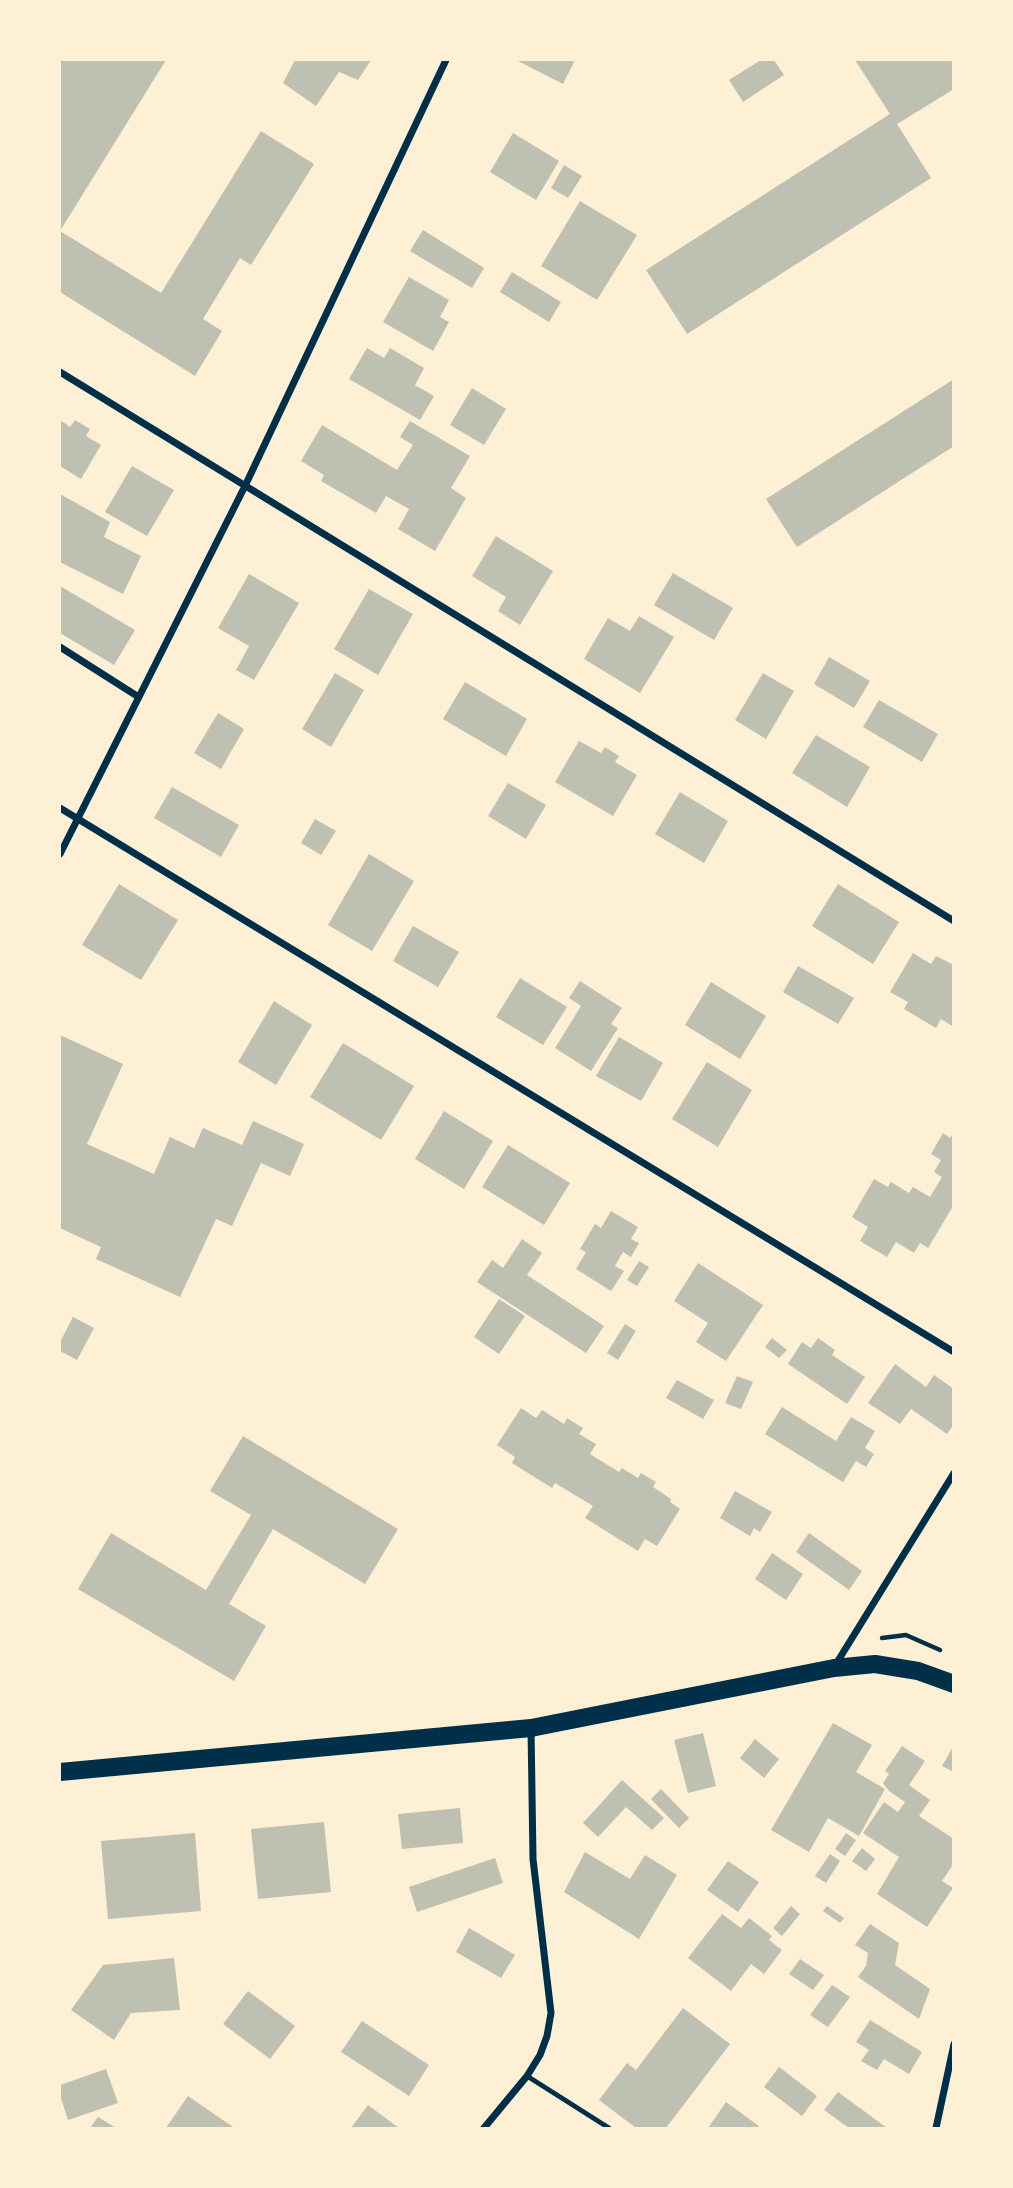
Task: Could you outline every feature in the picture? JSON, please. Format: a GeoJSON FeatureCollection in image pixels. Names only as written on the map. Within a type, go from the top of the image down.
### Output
{"type":"FeatureCollection","features":[{"type":"Feature","properties":{"kind":"main road"},"geometry":{"type":"LineString","coordinates":[[60,1772],[531,1728],[834,1668],[875,1664],[919,1671],[954,1684]]}},
{"type":"Feature","properties":{"kind":"street"},"geometry":{"type":"LineString","coordinates":[[60,854],[245,486],[446,60]]}},
{"type":"Feature","properties":{"kind":"street"},"geometry":{"type":"LineString","coordinates":[[60,372],[954,920]]}},
{"type":"Feature","properties":{"kind":"street"},"geometry":{"type":"LineString","coordinates":[[60,647],[138,696]]}},
{"type":"Feature","properties":{"kind":"street"},"geometry":{"type":"LineString","coordinates":[[60,808],[954,1352]]}},
{"type":"Feature","properties":{"kind":"street"},"geometry":{"type":"LineString","coordinates":[[834,1668],[954,1473]]}},
{"type":"Feature","properties":{"kind":"street"},"geometry":{"type":"LineString","coordinates":[[484,2129],[527,2076],[540,2054],[551,2013],[533,1859],[531,1728]]}},
{"type":"Feature","properties":{"kind":"street"},"geometry":{"type":"LineString","coordinates":[[936,2129],[954,2044]]}},
{"type":"Feature","properties":{"kind":"lane"},"geometry":{"type":"LineString","coordinates":[[527,2076],[610,2129]]}},
{"type":"Feature","properties":{"kind":"building"},"geometry":{"type":"Polygon","coordinates":[[[60,60],[166,60],[60,231],[60,60]]]}},
{"type":"Feature","properties":{"kind":"building"},"geometry":{"type":"Polygon","coordinates":[[[295,60],[371,60],[358,80],[339,72],[316,106],[283,83],[295,60]]]}},
{"type":"Feature","properties":{"kind":"building"},"geometry":{"type":"Polygon","coordinates":[[[516,60],[575,60],[563,84],[516,60]]]}},
{"type":"Feature","properties":{"kind":"building"},"geometry":{"type":"Polygon","coordinates":[[[761,60],[774,60],[784,75],[743,102],[729,80],[761,60]]]}},
{"type":"Feature","properties":{"kind":"building"},"geometry":{"type":"Polygon","coordinates":[[[855,60],[954,60],[954,89],[897,124],[931,178],[687,334],[646,270],[890,114],[855,60]]]}},
{"type":"Feature","properties":{"kind":"building"},"geometry":{"type":"Polygon","coordinates":[[[261,131],[314,164],[251,265],[240,258],[203,319],[222,331],[195,376],[60,292],[60,231],[161,293],[261,131]]]}},
{"type":"Feature","properties":{"kind":"building"},"geometry":{"type":"Polygon","coordinates":[[[513,133],[559,161],[536,200],[490,172],[513,133]]]}},
{"type":"Feature","properties":{"kind":"building"},"geometry":{"type":"Polygon","coordinates":[[[564,165],[582,176],[568,198],[551,188],[564,165]]]}},
{"type":"Feature","properties":{"kind":"building"},"geometry":{"type":"Polygon","coordinates":[[[580,201],[637,235],[597,300],[541,266],[580,201]]]}},
{"type":"Feature","properties":{"kind":"building"},"geometry":{"type":"Polygon","coordinates":[[[423,230],[484,268],[472,288],[410,251],[423,230]]]}},
{"type":"Feature","properties":{"kind":"building"},"geometry":{"type":"Polygon","coordinates":[[[512,272],[561,302],[549,322],[500,292],[512,272]]]}},
{"type":"Feature","properties":{"kind":"building"},"geometry":{"type":"Polygon","coordinates":[[[409,277],[449,300],[440,317],[449,322],[433,351],[383,322],[409,277]]]}},
{"type":"Feature","properties":{"kind":"building"},"geometry":{"type":"Polygon","coordinates":[[[367,348],[384,358],[390,348],[424,368],[415,385],[434,396],[420,420],[349,379],[367,348]]]}},
{"type":"Feature","properties":{"kind":"building"},"geometry":{"type":"Polygon","coordinates":[[[954,379],[954,446],[797,547],[766,499],[954,379]]]}},
{"type":"Feature","properties":{"kind":"building"},"geometry":{"type":"Polygon","coordinates":[[[472,388],[506,409],[484,445],[450,425],[472,388]]]}},
{"type":"Feature","properties":{"kind":"building"},"geometry":{"type":"Polygon","coordinates":[[[60,420],[70,427],[75,420],[90,429],[86,436],[101,445],[81,479],[60,466],[60,420]]]}},
{"type":"Feature","properties":{"kind":"building"},"geometry":{"type":"Polygon","coordinates":[[[410,421],[470,456],[451,488],[466,498],[435,551],[398,529],[409,509],[386,496],[376,513],[321,481],[324,475],[301,461],[322,425],[397,470],[413,445],[400,437],[410,421]]]}},
{"type":"Feature","properties":{"kind":"building"},"geometry":{"type":"Polygon","coordinates":[[[132,466],[174,490],[147,536],[105,512],[132,466]]]}},
{"type":"Feature","properties":{"kind":"building"},"geometry":{"type":"Polygon","coordinates":[[[60,494],[110,522],[104,537],[141,556],[123,594],[60,562],[60,494]]]}},
{"type":"Feature","properties":{"kind":"building"},"geometry":{"type":"Polygon","coordinates":[[[496,536],[553,571],[520,625],[498,611],[506,597],[472,576],[496,536]]]}},
{"type":"Feature","properties":{"kind":"building"},"geometry":{"type":"Polygon","coordinates":[[[673,573],[733,608],[714,640],[654,605],[673,573]]]}},
{"type":"Feature","properties":{"kind":"building"},"geometry":{"type":"Polygon","coordinates":[[[249,574],[299,603],[254,680],[236,670],[249,646],[218,628],[249,574]]]}},
{"type":"Feature","properties":{"kind":"building"},"geometry":{"type":"Polygon","coordinates":[[[60,586],[135,630],[114,665],[60,633],[60,586]]]}},
{"type":"Feature","properties":{"kind":"building"},"geometry":{"type":"Polygon","coordinates":[[[369,589],[413,614],[378,675],[334,649],[369,589]]]}},
{"type":"Feature","properties":{"kind":"building"},"geometry":{"type":"Polygon","coordinates":[[[639,616],[674,637],[640,693],[584,659],[608,618],[630,631],[639,616]]]}},
{"type":"Feature","properties":{"kind":"building"},"geometry":{"type":"Polygon","coordinates":[[[829,657],[870,681],[854,708],[814,684],[829,657]]]}},
{"type":"Feature","properties":{"kind":"building"},"geometry":{"type":"Polygon","coordinates":[[[335,673],[364,690],[331,747],[302,729],[335,673]]]}},
{"type":"Feature","properties":{"kind":"building"},"geometry":{"type":"Polygon","coordinates":[[[763,673],[794,691],[766,739],[735,720],[763,673]]]}},
{"type":"Feature","properties":{"kind":"building"},"geometry":{"type":"Polygon","coordinates":[[[465,682],[527,719],[506,756],[443,719],[465,682]]]}},
{"type":"Feature","properties":{"kind":"building"},"geometry":{"type":"Polygon","coordinates":[[[879,700],[938,734],[922,762],[863,727],[879,700]]]}},
{"type":"Feature","properties":{"kind":"building"},"geometry":{"type":"Polygon","coordinates":[[[218,713],[244,729],[221,769],[194,753],[218,713]]]}},
{"type":"Feature","properties":{"kind":"building"},"geometry":{"type":"Polygon","coordinates":[[[816,735],[870,767],[847,807],[792,773],[816,735]]]}},
{"type":"Feature","properties":{"kind":"building"},"geometry":{"type":"Polygon","coordinates":[[[579,741],[601,753],[605,747],[619,756],[615,762],[637,775],[613,816],[555,782],[579,741]]]}},
{"type":"Feature","properties":{"kind":"building"},"geometry":{"type":"Polygon","coordinates":[[[508,783],[546,805],[526,839],[488,816],[508,783]]]}},
{"type":"Feature","properties":{"kind":"building"},"geometry":{"type":"Polygon","coordinates":[[[172,787],[239,825],[221,857],[154,818],[172,787]]]}},
{"type":"Feature","properties":{"kind":"building"},"geometry":{"type":"Polygon","coordinates":[[[680,792],[728,821],[704,863],[655,834],[680,792]]]}},
{"type":"Feature","properties":{"kind":"building"},"geometry":{"type":"Polygon","coordinates":[[[315,819],[336,831],[321,855],[301,843],[315,819]]]}},
{"type":"Feature","properties":{"kind":"building"},"geometry":{"type":"Polygon","coordinates":[[[369,854],[414,881],[372,951],[328,925],[369,854]]]}},
{"type":"Feature","properties":{"kind":"building"},"geometry":{"type":"Polygon","coordinates":[[[119,884],[178,920],[141,980],[82,945],[119,884]]]}},
{"type":"Feature","properties":{"kind":"building"},"geometry":{"type":"Polygon","coordinates":[[[838,884],[899,922],[873,964],[812,926],[838,884]]]}},
{"type":"Feature","properties":{"kind":"building"},"geometry":{"type":"Polygon","coordinates":[[[413,926],[459,952],[438,987],[393,961],[413,926]]]}},
{"type":"Feature","properties":{"kind":"building"},"geometry":{"type":"Polygon","coordinates":[[[913,953],[931,964],[936,956],[954,965],[954,1027],[941,1019],[936,1028],[904,1009],[908,1002],[890,992],[913,953]]]}},
{"type":"Feature","properties":{"kind":"building"},"geometry":{"type":"Polygon","coordinates":[[[798,966],[854,998],[838,1024],[783,992],[798,966]]]}},
{"type":"Feature","properties":{"kind":"building"},"geometry":{"type":"Polygon","coordinates":[[[520,978],[567,1007],[543,1045],[496,1017],[520,978]]]}},
{"type":"Feature","properties":{"kind":"building"},"geometry":{"type":"Polygon","coordinates":[[[580,981],[622,1008],[611,1024],[618,1028],[591,1071],[555,1048],[581,1006],[569,998],[580,981]]]}},
{"type":"Feature","properties":{"kind":"building"},"geometry":{"type":"Polygon","coordinates":[[[711,982],[766,1016],[740,1059],[685,1025],[711,982]]]}},
{"type":"Feature","properties":{"kind":"building"},"geometry":{"type":"Polygon","coordinates":[[[274,1001],[312,1025],[276,1085],[238,1062],[274,1001]]]}},
{"type":"Feature","properties":{"kind":"building"},"geometry":{"type":"Polygon","coordinates":[[[60,1035],[123,1064],[87,1144],[154,1174],[170,1137],[194,1148],[203,1128],[242,1145],[253,1121],[304,1144],[290,1176],[261,1163],[232,1226],[216,1219],[180,1297],[96,1259],[101,1247],[60,1228],[60,1035]]]}},
{"type":"Feature","properties":{"kind":"building"},"geometry":{"type":"Polygon","coordinates":[[[619,1037],[663,1063],[641,1101],[596,1076],[619,1037]]]}},
{"type":"Feature","properties":{"kind":"building"},"geometry":{"type":"Polygon","coordinates":[[[343,1043],[414,1086],[381,1140],[310,1097],[343,1043]]]}},
{"type":"Feature","properties":{"kind":"building"},"geometry":{"type":"Polygon","coordinates":[[[707,1062],[752,1090],[718,1147],[672,1119],[707,1062]]]}},
{"type":"Feature","properties":{"kind":"building"},"geometry":{"type":"Polygon","coordinates":[[[444,1111],[493,1141],[464,1189],[415,1159],[444,1111]]]}},
{"type":"Feature","properties":{"kind":"building"},"geometry":{"type":"Polygon","coordinates":[[[954,1132],[954,1209],[952,1208],[928,1248],[920,1243],[914,1253],[896,1242],[887,1257],[860,1241],[868,1227],[852,1217],[874,1179],[888,1187],[891,1182],[909,1193],[913,1187],[930,1197],[942,1177],[934,1172],[941,1160],[931,1154],[943,1133],[950,1138],[954,1132]]]}},
{"type":"Feature","properties":{"kind":"building"},"geometry":{"type":"Polygon","coordinates":[[[508,1145],[570,1183],[544,1225],[482,1187],[508,1145]]]}},
{"type":"Feature","properties":{"kind":"building"},"geometry":{"type":"Polygon","coordinates":[[[611,1211],[638,1227],[631,1239],[639,1243],[631,1257],[623,1252],[615,1266],[624,1271],[611,1291],[576,1269],[586,1252],[580,1249],[595,1224],[601,1228],[611,1211]]]}},
{"type":"Feature","properties":{"kind":"building"},"geometry":{"type":"Polygon","coordinates":[[[522,1239],[542,1253],[527,1275],[604,1326],[586,1353],[477,1282],[492,1260],[503,1268],[522,1239]]]}},
{"type":"Feature","properties":{"kind":"building"},"geometry":{"type":"Polygon","coordinates":[[[639,1261],[649,1267],[637,1286],[627,1280],[639,1261]]]}},
{"type":"Feature","properties":{"kind":"building"},"geometry":{"type":"Polygon","coordinates":[[[698,1263],[763,1305],[726,1361],[696,1342],[708,1323],[674,1301],[698,1263]]]}},
{"type":"Feature","properties":{"kind":"building"},"geometry":{"type":"Polygon","coordinates":[[[499,1299],[525,1316],[499,1354],[474,1337],[499,1299]]]}},
{"type":"Feature","properties":{"kind":"building"},"geometry":{"type":"Polygon","coordinates":[[[73,1317],[94,1328],[77,1360],[60,1351],[60,1342],[73,1317]]]}},
{"type":"Feature","properties":{"kind":"building"},"geometry":{"type":"Polygon","coordinates":[[[625,1324],[636,1331],[618,1360],[607,1353],[625,1324]]]}},
{"type":"Feature","properties":{"kind":"building"},"geometry":{"type":"Polygon","coordinates":[[[772,1338],[787,1350],[779,1358],[765,1347],[772,1338]]]}},
{"type":"Feature","properties":{"kind":"building"},"geometry":{"type":"Polygon","coordinates":[[[818,1338],[835,1350],[832,1355],[865,1377],[847,1404],[788,1364],[802,1342],[811,1348],[818,1338]]]}},
{"type":"Feature","properties":{"kind":"building"},"geometry":{"type":"Polygon","coordinates":[[[895,1364],[926,1387],[934,1375],[954,1389],[954,1424],[947,1434],[911,1409],[900,1424],[868,1403],[895,1364]]]}},
{"type":"Feature","properties":{"kind":"building"},"geometry":{"type":"Polygon","coordinates":[[[737,1376],[753,1382],[741,1409],[725,1403],[737,1376]]]}},
{"type":"Feature","properties":{"kind":"building"},"geometry":{"type":"Polygon","coordinates":[[[677,1380],[714,1400],[703,1419],[666,1398],[677,1380]]]}},
{"type":"Feature","properties":{"kind":"building"},"geometry":{"type":"Polygon","coordinates":[[[782,1407],[836,1441],[851,1417],[875,1431],[865,1448],[874,1454],[866,1467],[856,1461],[843,1482],[765,1434],[782,1407]]]}},
{"type":"Feature","properties":{"kind":"building"},"geometry":{"type":"Polygon","coordinates":[[[521,1408],[536,1418],[542,1410],[564,1424],[567,1418],[583,1428],[579,1434],[596,1444],[590,1454],[619,1472],[622,1468],[638,1478],[641,1473],[656,1482],[653,1487],[680,1509],[657,1546],[645,1539],[638,1551],[585,1518],[593,1506],[555,1483],[552,1488],[512,1463],[515,1457],[497,1445],[521,1408]]]}},
{"type":"Feature","properties":{"kind":"building"},"geometry":{"type":"Polygon","coordinates":[[[243,1436],[398,1529],[365,1584],[273,1529],[229,1604],[266,1626],[234,1681],[78,1589],[111,1533],[206,1590],[251,1515],[210,1491],[243,1436]]]}},
{"type":"Feature","properties":{"kind":"building"},"geometry":{"type":"Polygon","coordinates":[[[735,1491],[772,1512],[760,1532],[754,1528],[750,1536],[720,1518],[735,1491]]]}},
{"type":"Feature","properties":{"kind":"building"},"geometry":{"type":"Polygon","coordinates":[[[809,1533],[862,1571],[849,1590],[796,1552],[809,1533]]]}},
{"type":"Feature","properties":{"kind":"building"},"geometry":{"type":"Polygon","coordinates":[[[772,1553],[803,1574],[786,1600],[755,1579],[772,1553]]]}},
{"type":"Feature","properties":{"kind":"building"},"geometry":{"type":"Polygon","coordinates":[[[833,1723],[872,1745],[856,1772],[885,1789],[859,1836],[828,1818],[809,1852],[771,1830],[833,1723]]]}},
{"type":"Feature","properties":{"kind":"building"},"geometry":{"type":"Polygon","coordinates":[[[703,1733],[716,1786],[688,1793],[674,1740],[703,1733]]]}},
{"type":"Feature","properties":{"kind":"building"},"geometry":{"type":"Polygon","coordinates":[[[755,1739],[779,1759],[764,1778],[740,1758],[755,1739]]]}},
{"type":"Feature","properties":{"kind":"building"},"geometry":{"type":"Polygon","coordinates":[[[954,1745],[954,1772],[942,1766],[954,1745]]]}},
{"type":"Feature","properties":{"kind":"building"},"geometry":{"type":"Polygon","coordinates":[[[902,1746],[925,1761],[909,1785],[930,1800],[919,1816],[954,1839],[954,1863],[942,1881],[953,1888],[927,1927],[877,1894],[899,1857],[863,1833],[884,1802],[898,1812],[905,1802],[889,1791],[883,1783],[889,1774],[885,1771],[902,1746]]]}},
{"type":"Feature","properties":{"kind":"building"},"geometry":{"type":"Polygon","coordinates":[[[622,1780],[664,1818],[652,1830],[626,1807],[598,1837],[583,1823],[622,1780]]]}},
{"type":"Feature","properties":{"kind":"building"},"geometry":{"type":"Polygon","coordinates":[[[661,1789],[689,1818],[679,1828],[651,1799],[661,1789]]]}},
{"type":"Feature","properties":{"kind":"building"},"geometry":{"type":"Polygon","coordinates":[[[460,1808],[463,1843],[402,1849],[398,1814],[460,1808]]]}},
{"type":"Feature","properties":{"kind":"building"},"geometry":{"type":"Polygon","coordinates":[[[324,1822],[331,1892],[258,1899],[251,1829],[324,1822]]]}},
{"type":"Feature","properties":{"kind":"building"},"geometry":{"type":"Polygon","coordinates":[[[195,1833],[201,1911],[108,1919],[101,1841],[195,1833]]]}},
{"type":"Feature","properties":{"kind":"building"},"geometry":{"type":"Polygon","coordinates":[[[846,1833],[856,1840],[845,1856],[835,1849],[846,1833]]]}},
{"type":"Feature","properties":{"kind":"building"},"geometry":{"type":"Polygon","coordinates":[[[862,1848],[875,1859],[866,1871],[852,1861],[862,1848]]]}},
{"type":"Feature","properties":{"kind":"building"},"geometry":{"type":"Polygon","coordinates":[[[585,1852],[630,1879],[645,1855],[677,1875],[639,1939],[564,1892],[585,1852]]]}},
{"type":"Feature","properties":{"kind":"building"},"geometry":{"type":"Polygon","coordinates":[[[830,1854],[840,1861],[826,1883],[815,1876],[830,1854]]]}},
{"type":"Feature","properties":{"kind":"building"},"geometry":{"type":"Polygon","coordinates":[[[495,1858],[503,1883],[417,1912],[409,1887],[495,1858]]]}},
{"type":"Feature","properties":{"kind":"building"},"geometry":{"type":"Polygon","coordinates":[[[728,1861],[759,1882],[738,1912],[707,1890],[728,1861]]]}},
{"type":"Feature","properties":{"kind":"building"},"geometry":{"type":"Polygon","coordinates":[[[791,1906],[800,1914],[782,1936],[773,1928],[791,1906]]]}},
{"type":"Feature","properties":{"kind":"building"},"geometry":{"type":"Polygon","coordinates":[[[827,1906],[844,1918],[840,1923],[823,1911],[827,1906]]]}},
{"type":"Feature","properties":{"kind":"building"},"geometry":{"type":"Polygon","coordinates":[[[722,1914],[741,1928],[749,1918],[772,1936],[769,1940],[782,1950],[764,1974],[751,1964],[731,1991],[688,1958],[722,1914]]]}},
{"type":"Feature","properties":{"kind":"building"},"geometry":{"type":"Polygon","coordinates":[[[870,1924],[899,1943],[895,1965],[930,1989],[919,2019],[858,1977],[866,1966],[868,1953],[855,1945],[870,1924]]]}},
{"type":"Feature","properties":{"kind":"building"},"geometry":{"type":"Polygon","coordinates":[[[469,1928],[515,1955],[501,1978],[456,1952],[469,1928]]]}},
{"type":"Feature","properties":{"kind":"building"},"geometry":{"type":"Polygon","coordinates":[[[174,1958],[180,2010],[131,2013],[114,2040],[71,2010],[103,1965],[174,1958]]]}},
{"type":"Feature","properties":{"kind":"building"},"geometry":{"type":"Polygon","coordinates":[[[800,1959],[824,1975],[813,1990],[789,1974],[800,1959]]]}},
{"type":"Feature","properties":{"kind":"building"},"geometry":{"type":"Polygon","coordinates":[[[832,1985],[850,1997],[828,2027],[810,2015],[832,1985]]]}},
{"type":"Feature","properties":{"kind":"building"},"geometry":{"type":"Polygon","coordinates":[[[248,1991],[295,2026],[270,2059],[223,2024],[248,1991]]]}},
{"type":"Feature","properties":{"kind":"building"},"geometry":{"type":"Polygon","coordinates":[[[683,2008],[730,2044],[666,2128],[636,2128],[599,2100],[627,2063],[636,2070],[683,2008]]]}},
{"type":"Feature","properties":{"kind":"building"},"geometry":{"type":"Polygon","coordinates":[[[870,2020],[922,2052],[909,2074],[884,2059],[877,2070],[861,2061],[869,2050],[856,2042],[870,2020]]]}},
{"type":"Feature","properties":{"kind":"building"},"geometry":{"type":"Polygon","coordinates":[[[362,2021],[429,2065],[409,2096],[341,2052],[362,2021]]]}},
{"type":"Feature","properties":{"kind":"building"},"geometry":{"type":"Polygon","coordinates":[[[779,2067],[817,2096],[802,2116],[764,2087],[779,2067]]]}},
{"type":"Feature","properties":{"kind":"building"},"geometry":{"type":"Polygon","coordinates":[[[106,2069],[118,2103],[68,2120],[60,2095],[60,2085],[106,2069]]]}},
{"type":"Feature","properties":{"kind":"building"},"geometry":{"type":"Polygon","coordinates":[[[838,2092],[887,2128],[849,2128],[824,2110],[838,2092]]]}},
{"type":"Feature","properties":{"kind":"building"},"geometry":{"type":"Polygon","coordinates":[[[188,2096],[233,2127],[166,2128],[188,2096]]]}},
{"type":"Feature","properties":{"kind":"building"},"geometry":{"type":"Polygon","coordinates":[[[726,2102],[759,2126],[708,2128],[726,2102]]]}},
{"type":"Feature","properties":{"kind":"building"},"geometry":{"type":"Polygon","coordinates":[[[368,2105],[399,2128],[351,2128],[368,2105]]]}},
{"type":"Feature","properties":{"kind":"building"},"geometry":{"type":"Polygon","coordinates":[[[98,2117],[116,2128],[90,2128],[98,2117]]]}}]}
